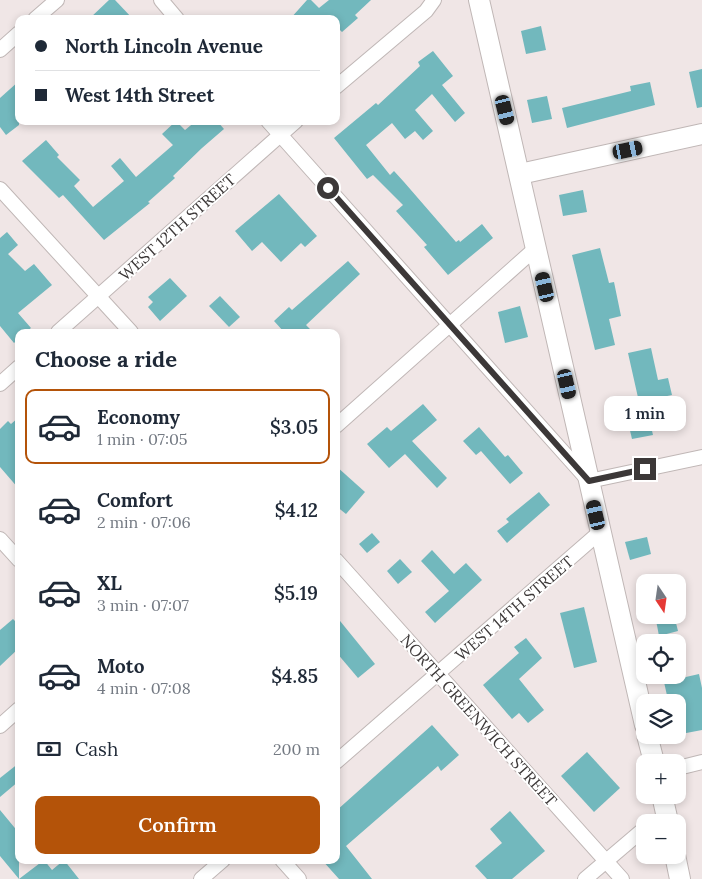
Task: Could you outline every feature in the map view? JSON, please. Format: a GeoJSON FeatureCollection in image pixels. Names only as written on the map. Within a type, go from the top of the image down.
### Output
{"type":"FeatureCollection","features":[{"type":"Feature","properties":{"kind":"main road"},"geometry":{"type":"LineString","coordinates":[[479,0],[638,694]]}},
{"type":"Feature","properties":{"kind":"main road"},"geometry":{"type":"LineString","coordinates":[[520,174],[702,134]]}},
{"type":"Feature","properties":{"kind":"main road"},"geometry":{"type":"LineString","coordinates":[[677,864],[680,879]]}},
{"type":"Feature","properties":{"kind":"street"},"geometry":{"type":"LineString","coordinates":[[40,15],[57,0]]}},
{"type":"Feature","properties":{"kind":"street"},"geometry":{"type":"LineString","coordinates":[[161,0],[174,15]]}},
{"type":"Feature","properties":{"kind":"street"},"geometry":{"type":"LineString","coordinates":[[340,84],[426,11],[434,0]]}},
{"type":"Feature","properties":{"kind":"street"},"geometry":{"type":"LineString","coordinates":[[0,50],[15,37]]}},
{"type":"Feature","properties":{"kind":"street"},"geometry":{"type":"LineString","coordinates":[[271,125],[451,324],[589,481],[702,457]]}},
{"type":"Feature","properties":{"kind":"street","name":"WEST 12TH STREET"},"geometry":{"type":"LineString","coordinates":[[61,329],[291,125]]}},
{"type":"Feature","properties":{"kind":"street"},"geometry":{"type":"LineString","coordinates":[[0,189],[128,329]]}},
{"type":"Feature","properties":{"kind":"street"},"geometry":{"type":"LineString","coordinates":[[340,422],[536,248]]}},
{"type":"Feature","properties":{"kind":"street"},"geometry":{"type":"LineString","coordinates":[[0,384],[15,371]]}},
{"type":"Feature","properties":{"kind":"street","name":"WEST 14TH STREET"},"geometry":{"type":"LineString","coordinates":[[340,759],[600,532]]}},
{"type":"Feature","properties":{"kind":"street"},"geometry":{"type":"LineString","coordinates":[[0,539],[15,556]]}},
{"type":"Feature","properties":{"kind":"street","name":"NORTH GREENWICH STREET"},"geometry":{"type":"LineString","coordinates":[[340,564],[622,879]]}},
{"type":"Feature","properties":{"kind":"street"},"geometry":{"type":"LineString","coordinates":[[0,726],[15,713]]}},
{"type":"Feature","properties":{"kind":"street"},"geometry":{"type":"LineString","coordinates":[[686,766],[702,762]]}},
{"type":"Feature","properties":{"kind":"street"},"geometry":{"type":"LineString","coordinates":[[585,879],[636,836]]}},
{"type":"Feature","properties":{"kind":"street"},"geometry":{"type":"LineString","coordinates":[[201,879],[218,864]]}},
{"type":"Feature","properties":{"kind":"street"},"geometry":{"type":"LineString","coordinates":[[286,864],[299,879]]}},
{"type":"Feature","properties":{"kind":"building"},"geometry":{"type":"Polygon","coordinates":[[[109,0],[115,0],[129,15],[93,15],[109,0]]]}},
{"type":"Feature","properties":{"kind":"building"},"geometry":{"type":"Polygon","coordinates":[[[307,0],[311,0],[319,8],[329,0],[371,0],[355,15],[358,18],[342,32],[340,30],[340,15],[294,15],[307,0]]]}},
{"type":"Feature","properties":{"kind":"building"},"geometry":{"type":"Polygon","coordinates":[[[541,26],[546,50],[526,54],[521,31],[541,26]]]}},
{"type":"Feature","properties":{"kind":"building"},"geometry":{"type":"Polygon","coordinates":[[[433,51],[453,76],[442,85],[465,113],[455,122],[432,94],[415,110],[433,131],[423,140],[415,131],[405,139],[392,123],[366,145],[390,175],[394,171],[456,242],[459,240],[460,242],[482,224],[493,238],[448,275],[424,247],[427,245],[396,211],[403,205],[373,175],[367,179],[334,138],[376,103],[378,105],[420,66],[418,62],[433,51]]]}},
{"type":"Feature","properties":{"kind":"building"},"geometry":{"type":"Polygon","coordinates":[[[702,69],[702,107],[697,108],[689,72],[702,69]]]}},
{"type":"Feature","properties":{"kind":"building"},"geometry":{"type":"Polygon","coordinates":[[[650,82],[655,105],[567,128],[562,108],[631,91],[630,86],[650,82]]]}},
{"type":"Feature","properties":{"kind":"building"},"geometry":{"type":"Polygon","coordinates":[[[15,85],[15,125],[19,125],[6,135],[0,127],[0,98],[15,85]]]}},
{"type":"Feature","properties":{"kind":"building"},"geometry":{"type":"Polygon","coordinates":[[[547,96],[552,119],[532,123],[527,100],[547,96]]]}},
{"type":"Feature","properties":{"kind":"building"},"geometry":{"type":"Polygon","coordinates":[[[172,125],[180,125],[185,130],[191,125],[220,125],[224,129],[173,176],[175,178],[148,202],[150,203],[104,240],[63,195],[59,198],[22,161],[46,140],[59,155],[57,157],[80,180],[74,186],[93,207],[124,181],[111,166],[120,158],[136,177],[173,145],[162,134],[172,125]]]}},
{"type":"Feature","properties":{"kind":"building"},"geometry":{"type":"Polygon","coordinates":[[[583,190],[587,212],[563,216],[559,195],[583,190]]]}},
{"type":"Feature","properties":{"kind":"building"},"geometry":{"type":"Polygon","coordinates":[[[279,194],[317,236],[305,247],[301,243],[281,262],[262,242],[252,251],[235,231],[279,194]]]}},
{"type":"Feature","properties":{"kind":"building"},"geometry":{"type":"Polygon","coordinates":[[[7,232],[18,245],[8,254],[25,271],[34,264],[52,285],[18,313],[31,328],[15,329],[14,343],[0,326],[0,238],[7,232]]]}},
{"type":"Feature","properties":{"kind":"building"},"geometry":{"type":"Polygon","coordinates":[[[600,248],[609,283],[614,282],[621,316],[609,319],[615,345],[595,350],[572,255],[600,248]]]}},
{"type":"Feature","properties":{"kind":"building"},"geometry":{"type":"Polygon","coordinates":[[[348,261],[360,274],[306,325],[310,329],[281,329],[274,321],[289,307],[292,310],[348,261]]]}},
{"type":"Feature","properties":{"kind":"building"},"geometry":{"type":"Polygon","coordinates":[[[170,278],[187,296],[160,321],[148,307],[153,302],[148,297],[170,278]]]}},
{"type":"Feature","properties":{"kind":"building"},"geometry":{"type":"Polygon","coordinates":[[[220,296],[240,317],[229,327],[209,306],[220,296]]]}},
{"type":"Feature","properties":{"kind":"building"},"geometry":{"type":"Polygon","coordinates":[[[520,306],[528,337],[505,343],[498,312],[520,306]]]}},
{"type":"Feature","properties":{"kind":"building"},"geometry":{"type":"Polygon","coordinates":[[[651,348],[658,380],[668,378],[672,395],[639,402],[628,353],[651,348]]]}},
{"type":"Feature","properties":{"kind":"building"},"geometry":{"type":"Polygon","coordinates":[[[423,404],[437,420],[412,441],[447,478],[437,488],[405,454],[389,468],[367,444],[387,427],[391,431],[423,404]]]}},
{"type":"Feature","properties":{"kind":"building"},"geometry":{"type":"Polygon","coordinates":[[[648,414],[653,435],[632,439],[627,418],[648,414]]]}},
{"type":"Feature","properties":{"kind":"building"},"geometry":{"type":"Polygon","coordinates":[[[15,420],[15,484],[0,467],[0,429],[8,421],[11,424],[15,420]]]}},
{"type":"Feature","properties":{"kind":"building"},"geometry":{"type":"Polygon","coordinates":[[[479,427],[505,457],[508,455],[523,473],[510,484],[481,451],[476,455],[463,441],[479,427]]]}},
{"type":"Feature","properties":{"kind":"building"},"geometry":{"type":"Polygon","coordinates":[[[340,470],[365,492],[346,514],[340,509],[340,470]]]}},
{"type":"Feature","properties":{"kind":"building"},"geometry":{"type":"Polygon","coordinates":[[[539,492],[550,505],[507,543],[497,531],[509,522],[506,519],[539,492]]]}},
{"type":"Feature","properties":{"kind":"building"},"geometry":{"type":"Polygon","coordinates":[[[372,533],[380,542],[367,553],[359,544],[372,533]]]}},
{"type":"Feature","properties":{"kind":"building"},"geometry":{"type":"Polygon","coordinates":[[[647,537],[651,554],[630,560],[625,542],[647,537]]]}},
{"type":"Feature","properties":{"kind":"building"},"geometry":{"type":"Polygon","coordinates":[[[432,550],[454,574],[466,563],[482,580],[435,623],[425,612],[449,591],[421,561],[432,550]]]}},
{"type":"Feature","properties":{"kind":"building"},"geometry":{"type":"Polygon","coordinates":[[[400,559],[412,572],[398,584],[387,571],[400,559]]]}},
{"type":"Feature","properties":{"kind":"building"},"geometry":{"type":"Polygon","coordinates":[[[584,607],[597,662],[574,668],[560,613],[584,607]]]}},
{"type":"Feature","properties":{"kind":"building"},"geometry":{"type":"Polygon","coordinates":[[[13,619],[15,621],[15,652],[0,666],[0,630],[13,619]]]}},
{"type":"Feature","properties":{"kind":"building"},"geometry":{"type":"Polygon","coordinates":[[[340,621],[375,664],[358,678],[340,657],[340,621]]]}},
{"type":"Feature","properties":{"kind":"building"},"geometry":{"type":"Polygon","coordinates":[[[657,624],[676,624],[678,631],[659,634],[657,624]]]}},
{"type":"Feature","properties":{"kind":"building"},"geometry":{"type":"Polygon","coordinates":[[[526,638],[542,658],[519,679],[544,710],[528,723],[519,713],[512,719],[483,685],[519,653],[514,647],[526,638]]]}},
{"type":"Feature","properties":{"kind":"building"},"geometry":{"type":"Polygon","coordinates":[[[699,674],[702,688],[702,730],[686,733],[686,694],[667,694],[664,684],[686,684],[686,677],[699,674]]]}},
{"type":"Feature","properties":{"kind":"building"},"geometry":{"type":"Polygon","coordinates":[[[432,725],[459,755],[441,771],[438,766],[346,846],[372,879],[339,879],[326,864],[340,864],[340,807],[432,725]]]}},
{"type":"Feature","properties":{"kind":"building"},"geometry":{"type":"Polygon","coordinates":[[[587,752],[620,788],[594,812],[561,776],[587,752]]]}},
{"type":"Feature","properties":{"kind":"building"},"geometry":{"type":"Polygon","coordinates":[[[15,766],[15,784],[0,797],[0,778],[15,766]]]}},
{"type":"Feature","properties":{"kind":"building"},"geometry":{"type":"Polygon","coordinates":[[[0,810],[15,828],[15,864],[19,864],[19,879],[0,856],[0,810]]]}},
{"type":"Feature","properties":{"kind":"building"},"geometry":{"type":"Polygon","coordinates":[[[510,811],[545,851],[512,879],[487,879],[475,866],[502,843],[490,829],[510,811]]]}},
{"type":"Feature","properties":{"kind":"building"},"geometry":{"type":"Polygon","coordinates":[[[39,864],[47,864],[52,870],[59,864],[67,864],[79,879],[19,879],[39,864]]]}},
{"type":"Feature","properties":{"kind":"route"},"geometry":{"type":"LineString","coordinates":[[328,188],[589,481],[645,469]]}}]}
